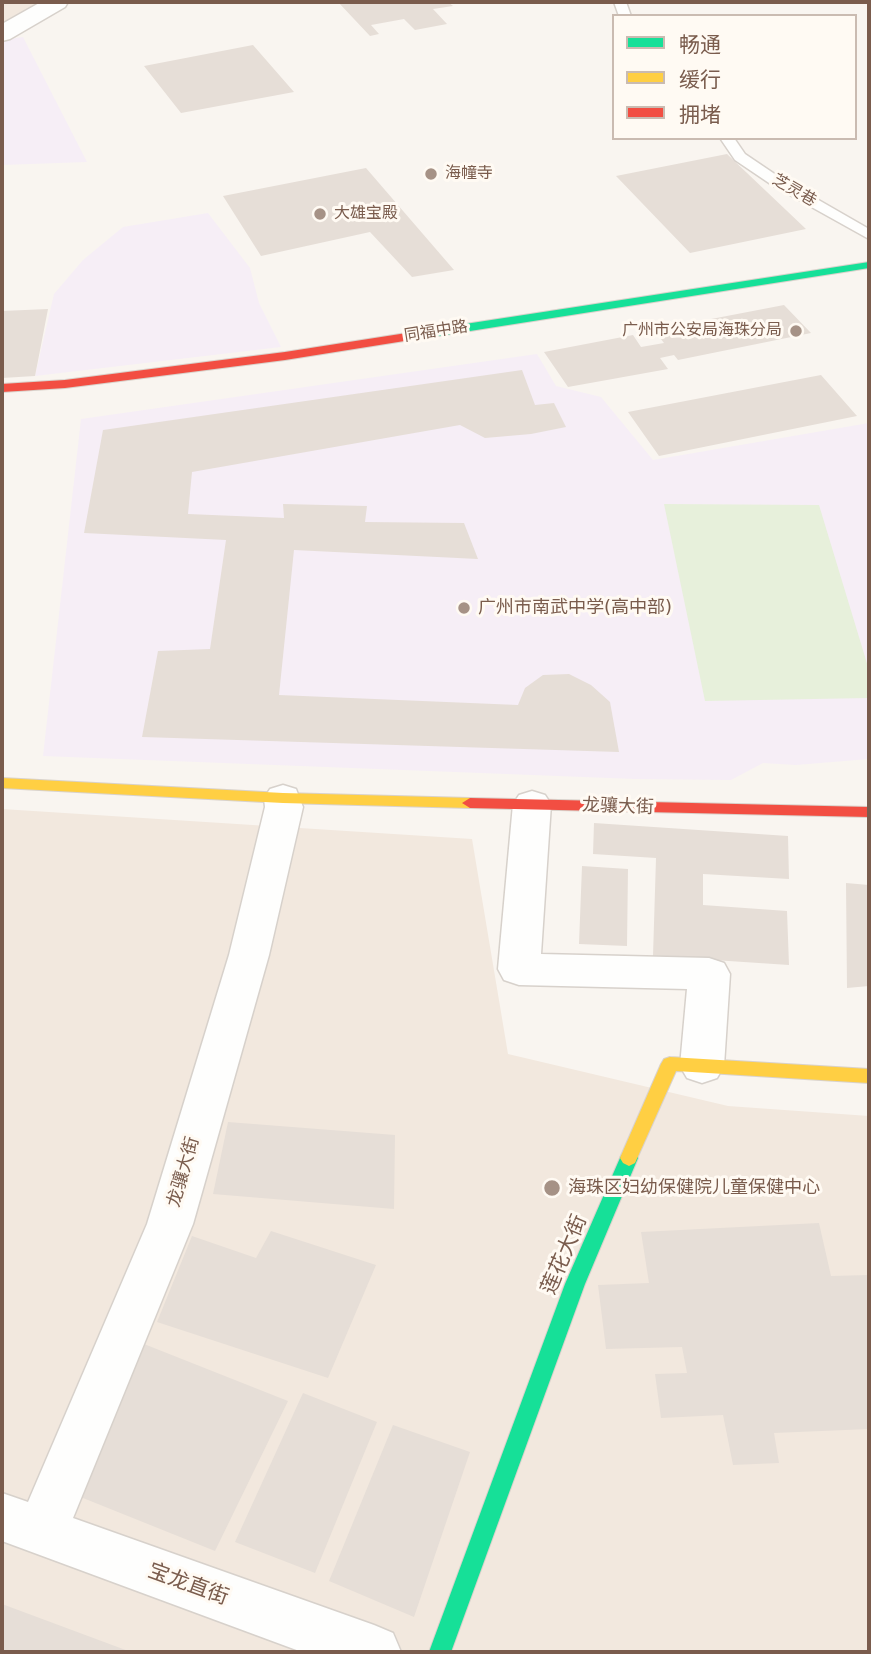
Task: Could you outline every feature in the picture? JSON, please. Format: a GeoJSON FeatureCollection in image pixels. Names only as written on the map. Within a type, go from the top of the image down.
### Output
{"type":"FeatureCollection","features":[{"type":"Feature","properties":{"kind":"street"},"geometry":{"type":"LineString","coordinates":[[2,34],[57,2]]}},
{"type":"Feature","properties":{"kind":"street","name":"同福中路"},"geometry":{"type":"LineString","coordinates":[[2,388],[65,384],[285,356],[869,265]]}},
{"type":"Feature","properties":{"kind":"street","name":"龙骧大街"},"geometry":{"type":"LineString","coordinates":[[2,783],[283,798],[733,811],[869,812]]}},
{"type":"Feature","properties":{"kind":"street","name":"龙骧大街"},"geometry":{"type":"LineString","coordinates":[[21,1524],[116,1360],[170,1224],[249,955],[284,807],[283,798]]}},
{"type":"Feature","properties":{"kind":"street"},"geometry":{"type":"LineString","coordinates":[[532,804],[519,969],[709,974],[702,1066]]}},
{"type":"Feature","properties":{"kind":"street","name":"莲花大街"},"geometry":{"type":"LineString","coordinates":[[440,1652],[575,1284],[670,1064],[869,1076]]}},
{"type":"Feature","properties":{"kind":"street","name":"宝龙直街"},"geometry":{"type":"LineString","coordinates":[[21,1524],[374,1652]]}},
{"type":"Feature","properties":{"kind":"lane","name":"芝灵巷"},"geometry":{"type":"LineString","coordinates":[[728,140],[740,157],[777,182],[869,235]]}},
{"type":"Feature","properties":{"kind":"shaded area"},"geometry":{"type":"Polygon","coordinates":[[[2,2],[52,2],[2,31],[2,2]]]}},
{"type":"Feature","properties":{"kind":"shaded area"},"geometry":{"type":"Polygon","coordinates":[[[23,37],[87,162],[2,165],[2,40],[23,37]]]}},
{"type":"Feature","properties":{"kind":"shaded area"},"geometry":{"type":"Polygon","coordinates":[[[208,213],[250,268],[259,303],[281,347],[35,376],[54,294],[83,260],[123,227],[208,213]]]}},
{"type":"Feature","properties":{"kind":"shaded area","name":"广州市南武中学(高中部)"},"geometry":{"type":"Polygon","coordinates":[[[537,354],[556,386],[601,397],[653,460],[869,423],[869,759],[796,765],[763,763],[731,780],[635,779],[43,756],[81,419],[537,354]]]}},
{"type":"Feature","properties":{"kind":"shaded area"},"geometry":{"type":"Polygon","coordinates":[[[2,809],[472,839],[508,1054],[728,1106],[869,1116],[869,1652],[2,1652],[2,809]]]}},
{"type":"Feature","properties":{"kind":"green space"},"geometry":{"type":"Polygon","coordinates":[[[664,504],[819,505],[869,670],[869,698],[705,701],[664,504]]]}},
{"type":"Feature","properties":{"kind":"building"},"geometry":{"type":"Polygon","coordinates":[[[338,2],[448,2],[453,6],[433,9],[447,24],[415,30],[404,19],[371,25],[379,34],[370,36],[338,2]]]}},
{"type":"Feature","properties":{"kind":"building"},"geometry":{"type":"Polygon","coordinates":[[[253,45],[294,92],[181,113],[144,66],[253,45]]]}},
{"type":"Feature","properties":{"kind":"building"},"geometry":{"type":"Polygon","coordinates":[[[727,154],[806,229],[690,253],[616,176],[727,154]]]}},
{"type":"Feature","properties":{"kind":"building","name":"大雄宝殿"},"geometry":{"type":"Polygon","coordinates":[[[366,168],[454,270],[412,277],[370,232],[261,256],[223,196],[366,168]]]}},
{"type":"Feature","properties":{"kind":"building"},"geometry":{"type":"Polygon","coordinates":[[[784,305],[811,333],[678,360],[674,355],[660,358],[668,369],[568,387],[544,352],[633,335],[641,347],[664,343],[654,330],[784,305]]]}},
{"type":"Feature","properties":{"kind":"building"},"geometry":{"type":"Polygon","coordinates":[[[48,309],[35,376],[2,378],[2,311],[48,309]]]}},
{"type":"Feature","properties":{"kind":"building"},"geometry":{"type":"Polygon","coordinates":[[[522,370],[535,405],[554,403],[566,427],[531,434],[485,438],[460,425],[192,472],[188,514],[284,518],[283,504],[367,506],[365,522],[464,523],[478,559],[294,550],[279,695],[518,705],[525,688],[543,675],[569,674],[591,685],[610,702],[619,752],[142,737],[158,651],[210,649],[226,540],[84,533],[103,430],[522,370]]]}},
{"type":"Feature","properties":{"kind":"building"},"geometry":{"type":"Polygon","coordinates":[[[821,375],[857,416],[659,456],[628,412],[821,375]]]}},
{"type":"Feature","properties":{"kind":"building"},"geometry":{"type":"Polygon","coordinates":[[[594,823],[788,836],[789,879],[703,874],[703,905],[787,911],[789,965],[653,956],[656,858],[593,854],[594,823]]]}},
{"type":"Feature","properties":{"kind":"building"},"geometry":{"type":"Polygon","coordinates":[[[582,866],[628,869],[627,946],[579,944],[582,866]]]}},
{"type":"Feature","properties":{"kind":"building"},"geometry":{"type":"Polygon","coordinates":[[[846,883],[869,885],[869,986],[847,988],[846,883]]]}},
{"type":"Feature","properties":{"kind":"building"},"geometry":{"type":"Polygon","coordinates":[[[228,1122],[395,1135],[394,1209],[213,1194],[228,1122]]]}},
{"type":"Feature","properties":{"kind":"building"},"geometry":{"type":"Polygon","coordinates":[[[819,1223],[831,1276],[869,1275],[869,1429],[774,1433],[779,1463],[733,1465],[723,1415],[661,1418],[655,1374],[687,1373],[682,1347],[606,1349],[598,1285],[649,1283],[641,1232],[819,1223]]]}},
{"type":"Feature","properties":{"kind":"building"},"geometry":{"type":"Polygon","coordinates":[[[271,1231],[376,1265],[328,1378],[157,1322],[192,1236],[256,1258],[271,1231]]]}},
{"type":"Feature","properties":{"kind":"building"},"geometry":{"type":"Polygon","coordinates":[[[144,1344],[288,1401],[215,1551],[78,1496],[144,1344]]]}},
{"type":"Feature","properties":{"kind":"building"},"geometry":{"type":"Polygon","coordinates":[[[303,1393],[377,1422],[315,1573],[235,1542],[303,1393]]]}},
{"type":"Feature","properties":{"kind":"building"},"geometry":{"type":"Polygon","coordinates":[[[393,1425],[470,1452],[414,1617],[329,1581],[393,1425]]]}},
{"type":"Feature","properties":{"kind":"building"},"geometry":{"type":"Polygon","coordinates":[[[2,1604],[131,1652],[2,1652],[2,1604]]]}},
{"type":"Feature","properties":{"kind":"traffic: fast"},"geometry":{"type":"LineString","coordinates":[[413,336],[869,265]]}},
{"type":"Feature","properties":{"kind":"traffic: fast"},"geometry":{"type":"LineString","coordinates":[[440,1652],[575,1284],[629,1158]]}},
{"type":"Feature","properties":{"kind":"traffic: slow"},"geometry":{"type":"LineString","coordinates":[[2,783],[283,798],[470,803]]}},
{"type":"Feature","properties":{"kind":"traffic: slow"},"geometry":{"type":"LineString","coordinates":[[629,1158],[670,1064],[869,1076]]}},
{"type":"Feature","properties":{"kind":"traffic: jam"},"geometry":{"type":"LineString","coordinates":[[2,388],[65,384],[285,356],[413,336]]}},
{"type":"Feature","properties":{"kind":"traffic: jam"},"geometry":{"type":"LineString","coordinates":[[470,803],[869,812]]}},
{"type":"Feature","properties":{"kind":"place","name":"海幢寺"},"geometry":{"type":"Point","coordinates":[431,174]}},
{"type":"Feature","properties":{"kind":"place","name":"大雄宝殿"},"geometry":{"type":"Point","coordinates":[320,214]}},
{"type":"Feature","properties":{"kind":"place","name":"广州市公安局海珠分局"},"geometry":{"type":"Point","coordinates":[796,331]}},
{"type":"Feature","properties":{"kind":"place","name":"广州市南武中学(高中部)"},"geometry":{"type":"Point","coordinates":[464,608]}},
{"type":"Feature","properties":{"kind":"place","name":"海珠区妇幼保健院儿童保健中心"},"geometry":{"type":"Point","coordinates":[552,1188]}}]}
